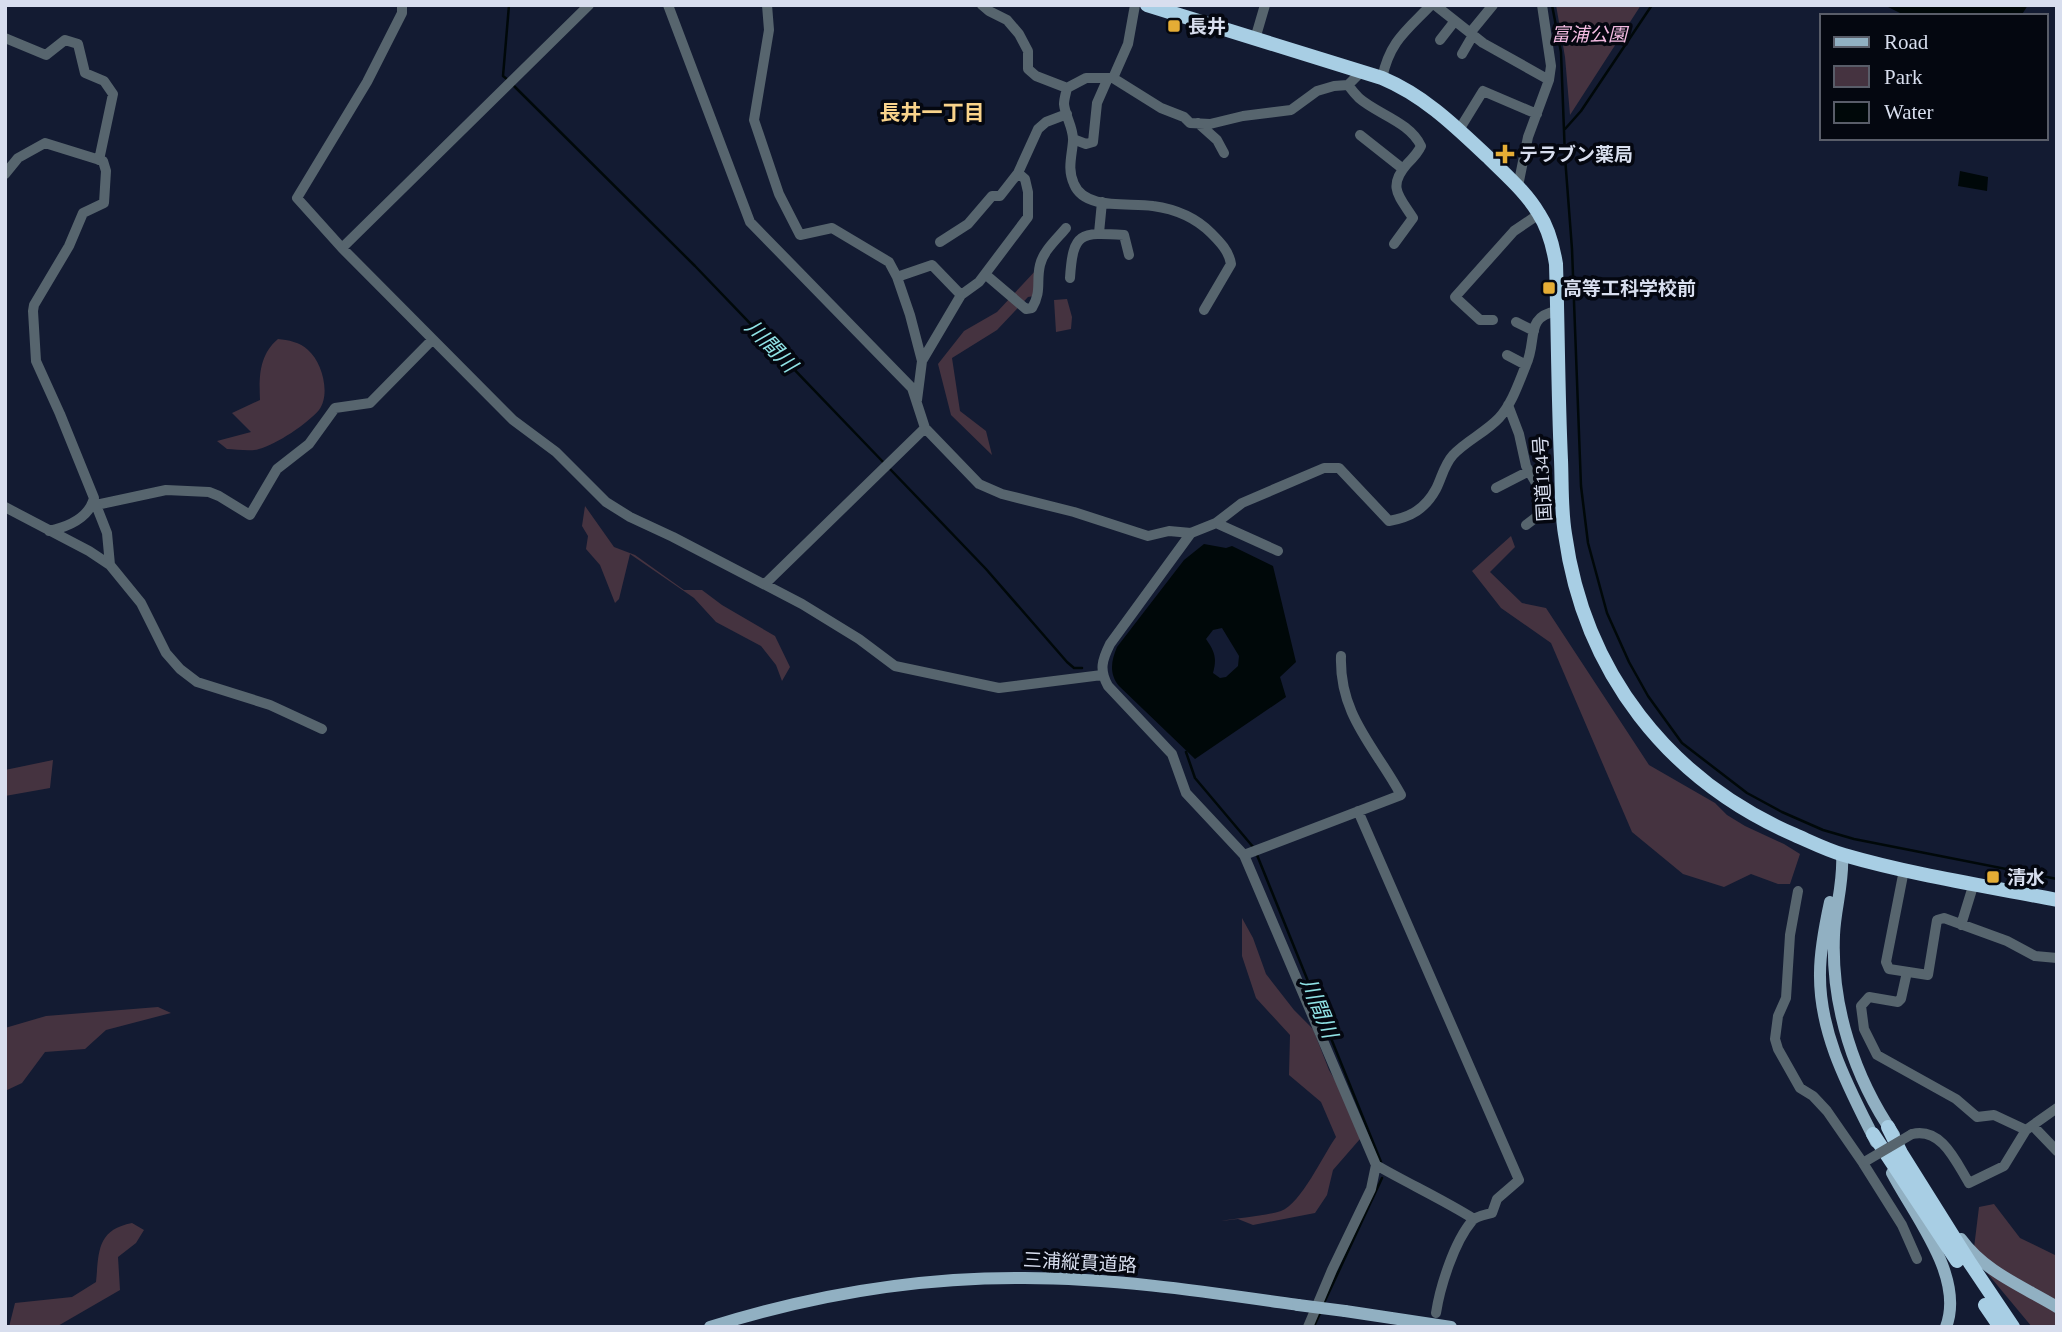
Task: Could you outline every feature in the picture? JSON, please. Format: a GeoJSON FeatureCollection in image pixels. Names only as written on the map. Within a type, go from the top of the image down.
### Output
{"type":"FeatureCollection","features":[{"type":"Feature","properties":{"kind":"highway","name":"国道134号"},"geometry":{"type":"LineString","coordinates":[[1147,5],[1382,78],[1414,93],[1460,130],[1518,186],[1539,214],[1553,245],[1556,264],[1564,532],[1578,600],[1609,673],[1639,717],[1664,747],[1709,786],[1762,820],[1842,855],[2057,900]]}},
{"type":"Feature","properties":{"kind":"highway"},"geometry":{"type":"LineString","coordinates":[[1888,1126],[1930,1199],[2013,1327]]}},
{"type":"Feature","properties":{"kind":"highway"},"geometry":{"type":"LineString","coordinates":[[1872,1134],[2000,1327]]}},
{"type":"Feature","properties":{"kind":"main road"},"geometry":{"type":"LineString","coordinates":[[1842,855],[1843,874],[1834,936],[1837,993],[1854,1059],[1888,1126],[1967,1247],[1992,1270],[2057,1307]]}},
{"type":"Feature","properties":{"kind":"main road"},"geometry":{"type":"LineString","coordinates":[[1842,855],[1835,873],[1824,930],[1820,970],[1822,1001],[1830,1040],[1849,1090],[1948,1278],[1951,1302],[1946,1327]]}},
{"type":"Feature","properties":{"kind":"main road","name":"三浦縦貫道路"},"geometry":{"type":"LineString","coordinates":[[710,1327],[757,1312],[862,1290],[972,1279],[1024,1278],[1163,1287],[1451,1327]]}},
{"type":"Feature","properties":{"kind":"main road"},"geometry":{"type":"LineString","coordinates":[[2036,1294],[2057,1300]]}},
{"type":"Feature","properties":{"kind":"street"},"geometry":{"type":"LineString","coordinates":[[402,5],[402,13],[367,82],[297,198],[342,248],[513,420],[556,452],[606,502],[630,517],[765,584],[859,639],[884,660],[905,669],[999,688],[1102,675]]}},
{"type":"Feature","properties":{"kind":"street"},"geometry":{"type":"LineString","coordinates":[[342,248],[589,5]]}},
{"type":"Feature","properties":{"kind":"street"},"geometry":{"type":"LineString","coordinates":[[668,5],[750,222],[912,388],[925,428],[979,484],[1002,494],[1074,512],[1148,536],[1169,531],[1191,533],[1216,523],[1242,503],[1324,468],[1339,468],[1389,521],[1406,518],[1419,510],[1429,499],[1453,455],[1500,418],[1532,352],[1538,317],[1557,311]]}},
{"type":"Feature","properties":{"kind":"street"},"geometry":{"type":"LineString","coordinates":[[767,5],[769,30],[754,120],[779,194],[800,235],[832,228],[889,262],[910,315],[922,361],[917,400]]}},
{"type":"Feature","properties":{"kind":"street"},"geometry":{"type":"LineString","coordinates":[[982,5],[1007,20],[1019,34],[1028,51],[1028,69],[1035,76],[1067,88],[1086,78],[1110,78],[1190,122],[1210,124],[1243,116],[1291,110],[1317,91],[1348,85],[1359,71]]}},
{"type":"Feature","properties":{"kind":"street"},"geometry":{"type":"LineString","coordinates":[[1073,139],[1086,145],[1093,142],[1097,103],[1128,44],[1135,5]]}},
{"type":"Feature","properties":{"kind":"street"},"geometry":{"type":"LineString","coordinates":[[1255,39],[1265,5]]}},
{"type":"Feature","properties":{"kind":"street"},"geometry":{"type":"LineString","coordinates":[[1382,78],[1385,62],[1396,41],[1433,5],[1483,43],[1549,80]]}},
{"type":"Feature","properties":{"kind":"street"},"geometry":{"type":"LineString","coordinates":[[1462,54],[1471,34],[1493,5]]}},
{"type":"Feature","properties":{"kind":"street"},"geometry":{"type":"LineString","coordinates":[[1518,186],[1528,137],[1549,80],[1551,66],[1542,5]]}},
{"type":"Feature","properties":{"kind":"street"},"geometry":{"type":"LineString","coordinates":[[1440,40],[1454,22]]}},
{"type":"Feature","properties":{"kind":"street"},"geometry":{"type":"LineString","coordinates":[[5,38],[46,55],[65,40],[78,44],[85,73],[104,81],[113,94],[99,160]]}},
{"type":"Feature","properties":{"kind":"street"},"geometry":{"type":"LineString","coordinates":[[1348,85],[1360,99],[1418,139],[1421,146],[1395,183],[1396,190],[1413,218],[1394,244]]}},
{"type":"Feature","properties":{"kind":"street"},"geometry":{"type":"LineString","coordinates":[[1067,88],[1064,104],[1073,139],[1069,167],[1078,191],[1086,198],[1102,202],[1154,206],[1193,218],[1221,243],[1230,255],[1231,264],[1204,310]]}},
{"type":"Feature","properties":{"kind":"street"},"geometry":{"type":"LineString","coordinates":[[1460,130],[1483,91],[1537,114]]}},
{"type":"Feature","properties":{"kind":"street"},"geometry":{"type":"LineString","coordinates":[[940,242],[968,224],[992,196],[1000,196],[1018,173],[1038,129],[1046,122],[1067,114]]}},
{"type":"Feature","properties":{"kind":"street"},"geometry":{"type":"LineString","coordinates":[[1198,123],[1217,140],[1224,153]]}},
{"type":"Feature","properties":{"kind":"street"},"geometry":{"type":"LineString","coordinates":[[1360,135],[1403,169]]}},
{"type":"Feature","properties":{"kind":"street"},"geometry":{"type":"LineString","coordinates":[[5,174],[18,158],[45,143],[103,160],[106,171],[104,203],[83,213],[69,246],[34,305],[33,321],[36,361],[107,533],[110,565]]}},
{"type":"Feature","properties":{"kind":"street"},"geometry":{"type":"LineString","coordinates":[[922,361],[961,295],[985,274],[1028,217],[1028,192],[1024,179],[1018,173]]}},
{"type":"Feature","properties":{"kind":"street"},"geometry":{"type":"LineString","coordinates":[[1099,233],[1102,202]]}},
{"type":"Feature","properties":{"kind":"street"},"geometry":{"type":"LineString","coordinates":[[1493,320],[1480,320],[1455,298],[1514,232],[1539,214]]}},
{"type":"Feature","properties":{"kind":"street"},"geometry":{"type":"LineString","coordinates":[[985,274],[1026,309],[1032,308],[1040,290],[1040,264],[1066,228]]}},
{"type":"Feature","properties":{"kind":"street"},"geometry":{"type":"LineString","coordinates":[[1070,278],[1071,259],[1076,242],[1084,236],[1099,233],[1124,235],[1129,255]]}},
{"type":"Feature","properties":{"kind":"street"},"geometry":{"type":"LineString","coordinates":[[897,277],[932,265],[961,295]]}},
{"type":"Feature","properties":{"kind":"street"},"geometry":{"type":"LineString","coordinates":[[1516,322],[1534,331]]}},
{"type":"Feature","properties":{"kind":"street"},"geometry":{"type":"LineString","coordinates":[[48,530],[72,524],[94,504],[166,490],[215,493],[250,515],[277,469],[309,444],[335,408],[370,403],[432,340]]}},
{"type":"Feature","properties":{"kind":"street"},"geometry":{"type":"LineString","coordinates":[[1507,355],[1526,365]]}},
{"type":"Feature","properties":{"kind":"street"},"geometry":{"type":"LineString","coordinates":[[1508,405],[1529,471],[1536,483],[1543,512],[1526,525]]}},
{"type":"Feature","properties":{"kind":"street"},"geometry":{"type":"LineString","coordinates":[[765,584],[925,428]]}},
{"type":"Feature","properties":{"kind":"street"},"geometry":{"type":"LineString","coordinates":[[1496,488],[1529,471]]}},
{"type":"Feature","properties":{"kind":"street"},"geometry":{"type":"LineString","coordinates":[[5,507],[89,551],[110,565],[141,603],[166,653],[180,669],[197,682],[270,705],[322,729]]}},
{"type":"Feature","properties":{"kind":"street"},"geometry":{"type":"LineString","coordinates":[[1216,523],[1278,551]]}},
{"type":"Feature","properties":{"kind":"street"},"geometry":{"type":"LineString","coordinates":[[1191,533],[1110,644],[1102,659],[1102,675],[1108,686],[1172,754],[1186,793],[1244,855],[1376,1165],[1371,1189],[1308,1327]]}},
{"type":"Feature","properties":{"kind":"street"},"geometry":{"type":"LineString","coordinates":[[1244,855],[1401,795],[1384,765],[1368,746],[1350,712],[1340,676],[1341,656]]}},
{"type":"Feature","properties":{"kind":"street"},"geometry":{"type":"LineString","coordinates":[[1358,811],[1519,1180],[1497,1199],[1492,1213],[1474,1219],[1464,1234],[1440,1285],[1436,1313]]}},
{"type":"Feature","properties":{"kind":"street"},"geometry":{"type":"LineString","coordinates":[[1904,870],[1886,962],[1889,969],[1927,975],[1937,920],[1944,918],[2007,941],[2035,956],[2057,958]]}},
{"type":"Feature","properties":{"kind":"street"},"geometry":{"type":"LineString","coordinates":[[1961,925],[1974,883]]}},
{"type":"Feature","properties":{"kind":"street"},"geometry":{"type":"LineString","coordinates":[[1798,891],[1790,935],[1786,998],[1778,1016],[1775,1039],[1778,1049],[1800,1088],[1813,1096],[1827,1111],[1864,1162],[1902,1225],[1917,1259]]}},
{"type":"Feature","properties":{"kind":"street"},"geometry":{"type":"LineString","coordinates":[[1907,972],[1898,1002],[1870,997],[1861,1006],[1864,1029],[1877,1055],[1956,1099],[1977,1117],[1994,1115],[2030,1128],[2057,1151]]}},
{"type":"Feature","properties":{"kind":"street"},"geometry":{"type":"LineString","coordinates":[[1864,1162],[1912,1134],[1927,1133],[1939,1139],[1969,1183],[2004,1166],[2030,1128],[2057,1108]]}},
{"type":"Feature","properties":{"kind":"street"},"geometry":{"type":"LineString","coordinates":[[1376,1165],[1412,1186],[1446,1201],[1474,1219]]}},
{"type":"Feature","properties":{"kind":"green space","name":"富浦公園"},"geometry":{"type":"Polygon","coordinates":[[[1556,5],[1641,5],[1570,115],[1565,57],[1556,5]]]}},
{"type":"Feature","properties":{"kind":"green space"},"geometry":{"type":"Polygon","coordinates":[[[1037,269],[1034,296],[1028,297],[997,330],[952,358],[960,411],[986,431],[992,455],[951,415],[938,364],[964,331],[997,312],[1037,269]]]}},
{"type":"Feature","properties":{"kind":"green space"},"geometry":{"type":"Polygon","coordinates":[[[1067,299],[1072,317],[1071,329],[1056,332],[1054,300],[1067,299]]]}},
{"type":"Feature","properties":{"kind":"green space"},"geometry":{"type":"Polygon","coordinates":[[[278,339],[298,343],[313,355],[323,378],[323,403],[307,421],[274,443],[255,450],[227,449],[217,441],[251,432],[232,413],[260,400],[260,375],[264,359],[278,339]]]}},
{"type":"Feature","properties":{"kind":"green space"},"geometry":{"type":"Polygon","coordinates":[[[585,506],[614,547],[635,555],[684,590],[702,590],[775,636],[790,667],[782,681],[776,665],[761,646],[716,622],[694,598],[630,554],[619,599],[615,603],[600,565],[586,549],[588,536],[582,526],[585,506]]]}},
{"type":"Feature","properties":{"kind":"green space"},"geometry":{"type":"Polygon","coordinates":[[[1511,536],[1515,547],[1490,572],[1522,603],[1546,608],[1649,765],[1715,803],[1727,815],[1745,826],[1800,854],[1790,884],[1778,884],[1751,874],[1724,887],[1683,874],[1632,832],[1551,643],[1501,608],[1472,571],[1511,536]]]}},
{"type":"Feature","properties":{"kind":"green space"},"geometry":{"type":"Polygon","coordinates":[[[53,760],[50,788],[5,796],[5,770],[53,760]]]}},
{"type":"Feature","properties":{"kind":"green space"},"geometry":{"type":"Polygon","coordinates":[[[1242,918],[1253,938],[1266,974],[1294,1010],[1313,1029],[1329,1070],[1353,1111],[1360,1139],[1333,1170],[1327,1195],[1315,1213],[1253,1225],[1238,1219],[1221,1221],[1275,1213],[1289,1207],[1304,1189],[1336,1137],[1321,1102],[1289,1075],[1290,1035],[1256,998],[1242,956],[1242,918]]]}},
{"type":"Feature","properties":{"kind":"green space"},"geometry":{"type":"Polygon","coordinates":[[[158,1007],[171,1013],[106,1030],[85,1049],[45,1052],[22,1083],[5,1091],[5,1028],[46,1016],[158,1007]]]}},
{"type":"Feature","properties":{"kind":"green space"},"geometry":{"type":"Polygon","coordinates":[[[1994,1204],[2020,1238],[2057,1256],[2057,1327],[2032,1327],[1973,1256],[1979,1207],[1994,1204]]]}},
{"type":"Feature","properties":{"kind":"green space"},"geometry":{"type":"Polygon","coordinates":[[[132,1223],[144,1230],[136,1243],[118,1257],[120,1290],[56,1327],[9,1327],[15,1303],[72,1297],[96,1282],[99,1252],[106,1237],[120,1226],[132,1223]]]}},
{"type":"Feature","properties":{"kind":"water"},"geometry":{"type":"Polygon","coordinates":[[[1884,5],[2028,5],[2022,14],[1902,14],[1884,5]]]}},
{"type":"Feature","properties":{"kind":"water"},"geometry":{"type":"Polygon","coordinates":[[[1960,171],[1988,177],[1987,191],[1958,186],[1960,171]]]}},
{"type":"Feature","properties":{"kind":"water"},"geometry":{"type":"Polygon","coordinates":[[[1204,544],[1226,548],[1232,546],[1273,566],[1296,662],[1280,677],[1286,697],[1195,759],[1119,686],[1112,667],[1117,647],[1184,560],[1204,544]],[[1222,628],[1213,630],[1206,639],[1214,655],[1213,673],[1220,678],[1226,677],[1238,666],[1239,656],[1222,628]]]}},
{"type":"Feature","properties":{"kind":"waterway","name":"川間川"},"geometry":{"type":"LineString","coordinates":[[508,80],[503,76],[509,5]]}},
{"type":"Feature","properties":{"kind":"waterway"},"geometry":{"type":"LineString","coordinates":[[1552,5],[1561,52],[1581,486],[1588,543],[1607,613],[1648,696],[1682,743],[1747,793],[1782,812],[1823,830],[1854,839],[2057,879]]}},
{"type":"Feature","properties":{"kind":"waterway"},"geometry":{"type":"LineString","coordinates":[[1565,129],[1581,111],[1652,5]]}},
{"type":"Feature","properties":{"kind":"waterway","name":"川間川"},"geometry":{"type":"LineString","coordinates":[[513,85],[695,266],[885,464]]}},
{"type":"Feature","properties":{"kind":"waterway","name":"川間川"},"geometry":{"type":"LineString","coordinates":[[890,469],[986,569],[1067,662],[1074,668],[1082,668]]}},
{"type":"Feature","properties":{"kind":"waterway","name":"川間川"},"geometry":{"type":"LineString","coordinates":[[1186,752],[1195,778],[1254,848]]}},
{"type":"Feature","properties":{"kind":"waterway","name":"川間川"},"geometry":{"type":"LineString","coordinates":[[1257,855],[1381,1162]]}},
{"type":"Feature","properties":{"kind":"waterway","name":"川間川"},"geometry":{"type":"LineString","coordinates":[[1323,1305],[1382,1178]]}},
{"type":"Feature","properties":{"kind":"waterway","name":"川間川"},"geometry":{"type":"LineString","coordinates":[[1315,1324],[1321,1311]]}},
{"type":"Feature","properties":{"kind":"place","name":"長井"},"geometry":{"type":"Point","coordinates":[1174,26]}},
{"type":"Feature","properties":{"kind":"place","name":"テラブン薬局"},"geometry":{"type":"Point","coordinates":[1505,154]}},
{"type":"Feature","properties":{"kind":"place","name":"高等工科学校前"},"geometry":{"type":"Point","coordinates":[1549,288]}},
{"type":"Feature","properties":{"kind":"place","name":"清水"},"geometry":{"type":"Point","coordinates":[1993,877]}},
{"type":"Feature","properties":{"kind":"district","name":"長井一丁目"},"geometry":{"type":"Point","coordinates":[932,113]}}]}
